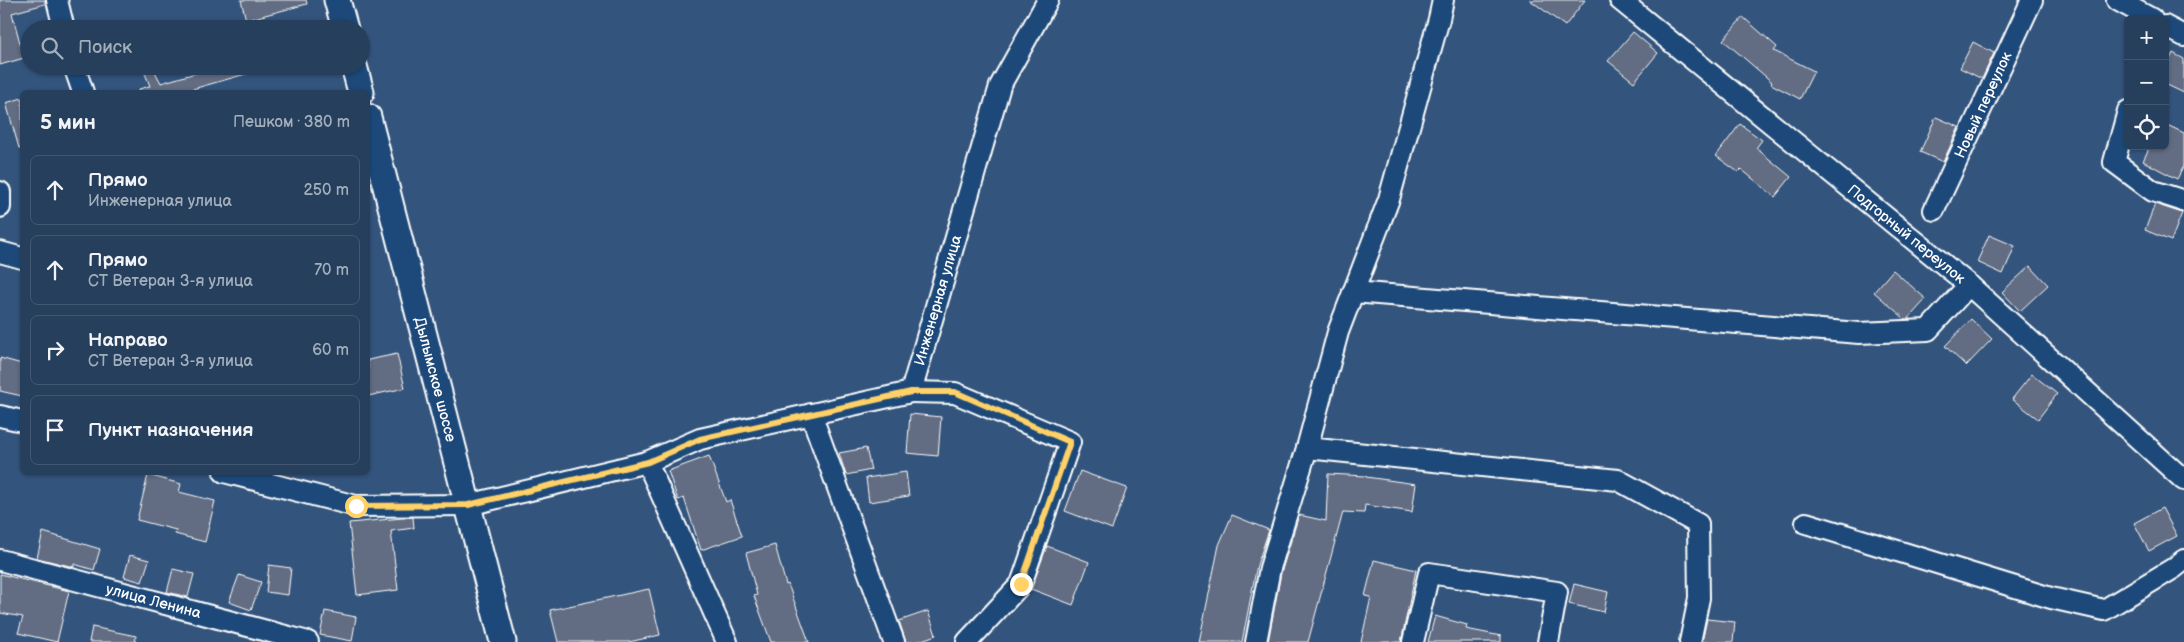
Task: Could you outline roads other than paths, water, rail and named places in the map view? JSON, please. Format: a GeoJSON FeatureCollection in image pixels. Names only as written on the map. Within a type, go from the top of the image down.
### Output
{"type":"FeatureCollection","features":[{"type":"Feature","properties":{"kind":"main road"},"geometry":{"type":"LineString","coordinates":[[337,0],[343,20]]}},
{"type":"Feature","properties":{"kind":"main road"},"geometry":{"type":"LineString","coordinates":[[356,75],[360,90]]}},
{"type":"Feature","properties":{"kind":"main road","name":"Дылымское шоссе"},"geometry":{"type":"LineString","coordinates":[[370,125],[503,642]]}},
{"type":"Feature","properties":{"kind":"street"},"geometry":{"type":"LineString","coordinates":[[57,0],[62,20]]}},
{"type":"Feature","properties":{"kind":"street","name":"Инженерная улица"},"geometry":{"type":"LineString","coordinates":[[911,392],[1000,86],[1048,0]]}},
{"type":"Feature","properties":{"kind":"street"},"geometry":{"type":"LineString","coordinates":[[1256,642],[1270,568],[1307,448],[1338,332],[1389,199],[1443,0]]}},
{"type":"Feature","properties":{"kind":"street","name":"Подгорный переулок"},"geometry":{"type":"LineString","coordinates":[[1620,0],[1969,285],[2184,480]]}},
{"type":"Feature","properties":{"kind":"street","name":"Новый переулок"},"geometry":{"type":"LineString","coordinates":[[1934,210],[2032,0]]}},
{"type":"Feature","properties":{"kind":"street"},"geometry":{"type":"LineString","coordinates":[[2116,0],[2140,15]]}},
{"type":"Feature","properties":{"kind":"street"},"geometry":{"type":"LineString","coordinates":[[2169,28],[2184,36]]}},
{"type":"Feature","properties":{"kind":"street"},"geometry":{"type":"LineString","coordinates":[[77,75],[82,90]]}},
{"type":"Feature","properties":{"kind":"street"},"geometry":{"type":"LineString","coordinates":[[2124,126],[2114,162],[2153,191],[2184,201]]}},
{"type":"Feature","properties":{"kind":"street"},"geometry":{"type":"LineString","coordinates":[[0,192],[0,207]]}},
{"type":"Feature","properties":{"kind":"street"},"geometry":{"type":"LineString","coordinates":[[0,252],[20,257]]}},
{"type":"Feature","properties":{"kind":"street"},"geometry":{"type":"LineString","coordinates":[[1353,292],[1859,333],[1928,330],[1969,285]]}},
{"type":"Feature","properties":{"kind":"street"},"geometry":{"type":"LineString","coordinates":[[236,475],[356,506],[468,505],[648,462],[700,439],[911,392],[955,392],[1070,442],[1021,584],[967,642]]}},
{"type":"Feature","properties":{"kind":"street"},"geometry":{"type":"LineString","coordinates":[[810,414],[894,642]]}},
{"type":"Feature","properties":{"kind":"street"},"geometry":{"type":"LineString","coordinates":[[0,416],[20,421]]}},
{"type":"Feature","properties":{"kind":"street"},"geometry":{"type":"LineString","coordinates":[[1307,448],[1618,480],[1698,524],[1698,598],[1690,642]]}},
{"type":"Feature","properties":{"kind":"street"},"geometry":{"type":"LineString","coordinates":[[648,462],[727,642]]}},
{"type":"Feature","properties":{"kind":"street"},"geometry":{"type":"LineString","coordinates":[[1806,523],[2051,598],[2104,610],[2184,560]]}},
{"type":"Feature","properties":{"kind":"street","name":"улица Ленина"},"geometry":{"type":"LineString","coordinates":[[0,560],[308,642]]}},
{"type":"Feature","properties":{"kind":"street"},"geometry":{"type":"LineString","coordinates":[[1413,642],[1429,573],[1557,592],[1548,642]]}}]}
